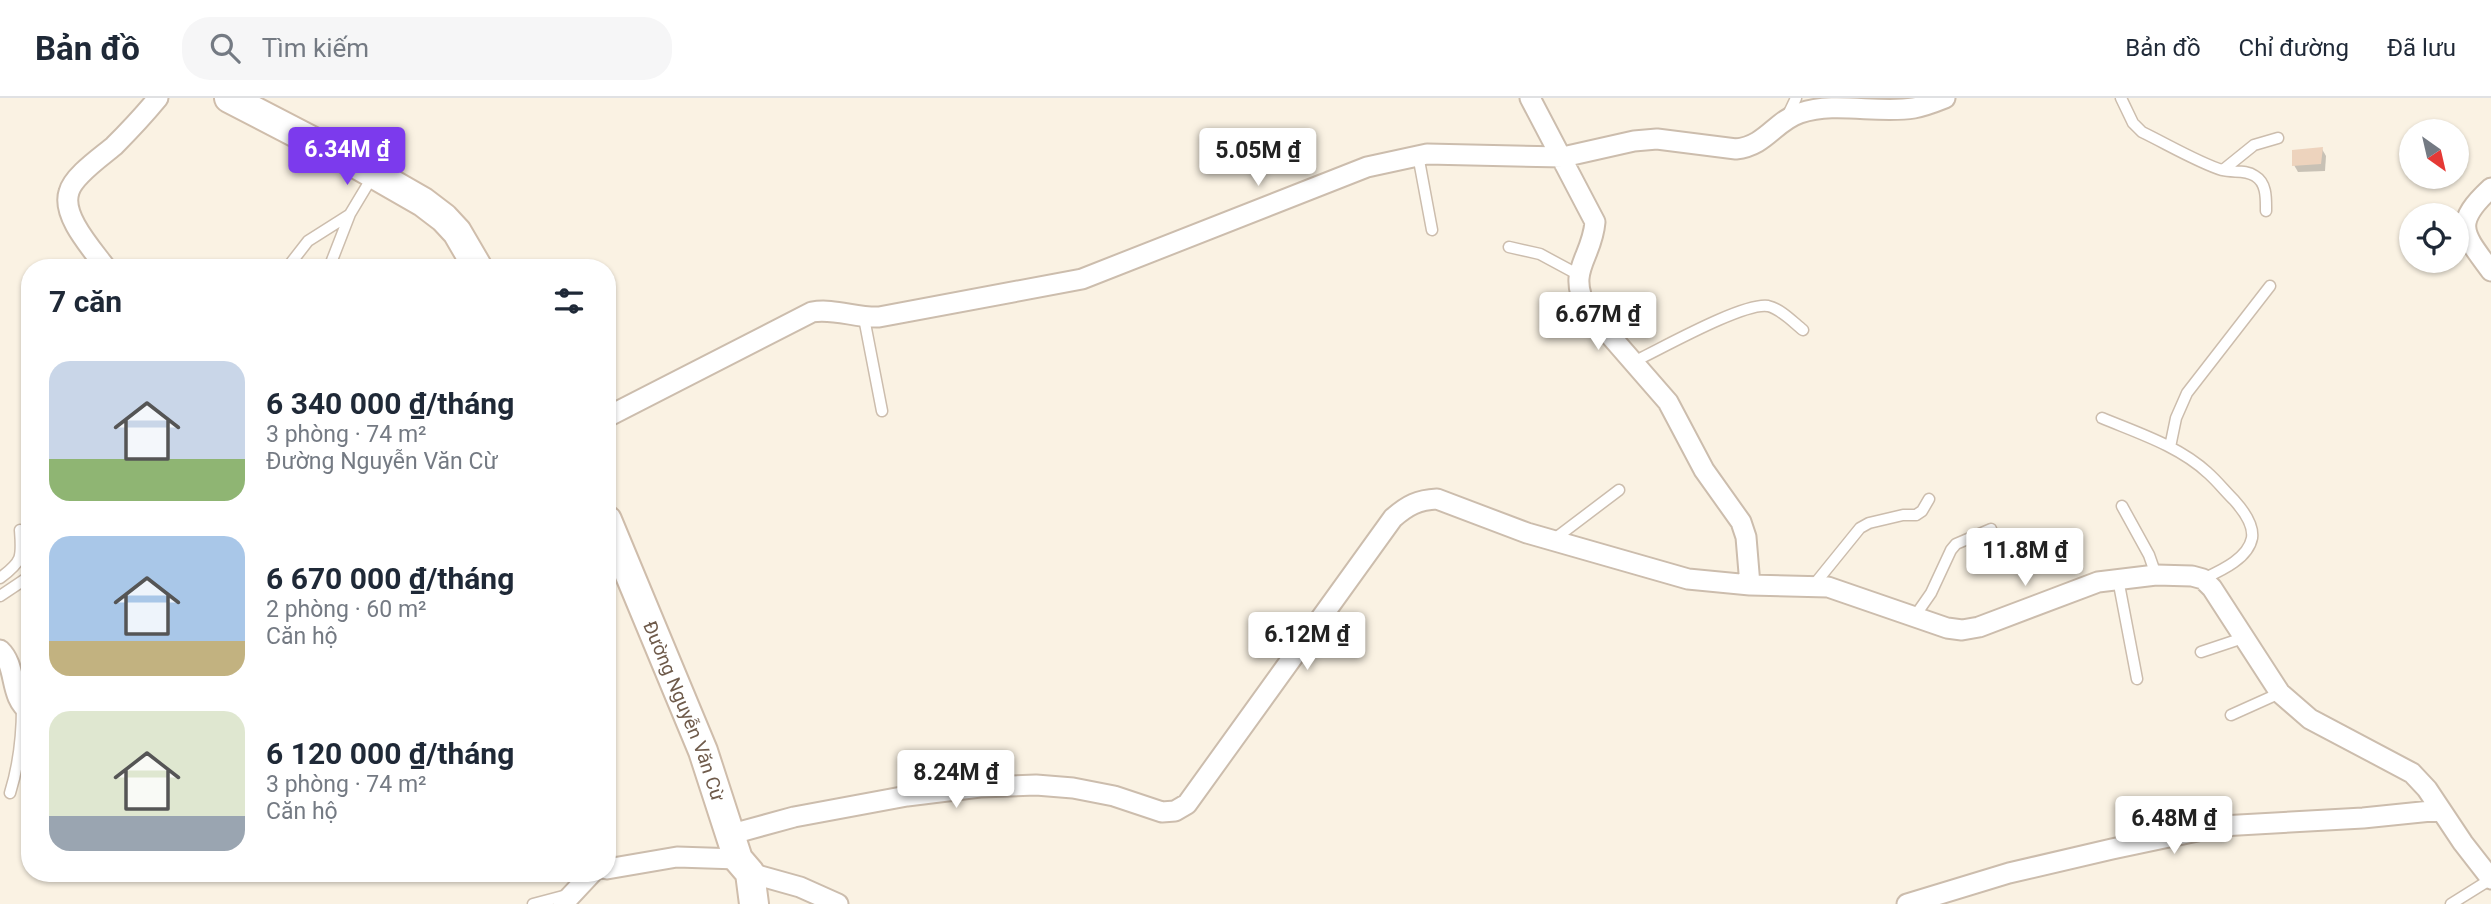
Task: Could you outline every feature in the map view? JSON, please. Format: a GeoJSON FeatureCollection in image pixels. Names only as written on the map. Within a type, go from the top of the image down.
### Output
{"type":"FeatureCollection","features":[{"type":"Feature","properties":{"kind":"street"},"geometry":{"type":"LineString","coordinates":[[99,259],[75,226],[68,205],[69,192],[80,175],[113,146],[158,98]]}},
{"type":"Feature","properties":{"kind":"street"},"geometry":{"type":"LineString","coordinates":[[229,98],[423,202],[457,232],[473,259]]}},
{"type":"Feature","properties":{"kind":"street"},"geometry":{"type":"LineString","coordinates":[[616,412],[812,312],[823,310],[864,318],[879,317],[1082,279],[1367,167],[1418,155],[1563,157],[1634,141],[1657,139],[1736,149],[1749,148],[1796,114],[1812,109],[1912,108],[1945,98]]}},
{"type":"Feature","properties":{"kind":"street"},"geometry":{"type":"LineString","coordinates":[[1531,99],[1595,222],[1594,234],[1577,284],[1587,309],[1668,402],[1704,470],[1741,522],[1746,537],[1750,586]]}},
{"type":"Feature","properties":{"kind":"street"},"geometry":{"type":"LineString","coordinates":[[2491,188],[2467,215],[2465,229],[2470,243],[2491,271]]}},
{"type":"Feature","properties":{"kind":"street"},"geometry":{"type":"LineString","coordinates":[[740,855],[806,814],[907,796],[980,787],[1036,785],[1073,788],[1114,796],[1162,812],[1175,811],[1187,804],[1393,518],[1407,506],[1422,500],[1437,499],[1553,540],[1688,579],[1750,586],[1813,586],[1842,590],[1947,628],[1962,630],[1979,627],[2098,582],[2156,575],[2203,579],[2212,588],[2280,693],[2310,719],[2412,773],[2427,789],[2491,879]]}},
{"type":"Feature","properties":{"kind":"street","name":"Đường Nguyễn Văn Cừ"},"geometry":{"type":"LineString","coordinates":[[616,542],[698,739],[740,855],[754,904]]}},
{"type":"Feature","properties":{"kind":"street"},"geometry":{"type":"LineString","coordinates":[[0,650],[10,664],[16,696],[21,702]]}},
{"type":"Feature","properties":{"kind":"street"},"geometry":{"type":"LineString","coordinates":[[1912,904],[2009,873],[2221,826],[2363,818],[2441,810]]}},
{"type":"Feature","properties":{"kind":"street"},"geometry":{"type":"LineString","coordinates":[[616,867],[677,857],[740,855],[838,904]]}},
{"type":"Feature","properties":{"kind":"street"},"geometry":{"type":"LineString","coordinates":[[569,900],[584,882]]}},
{"type":"Feature","properties":{"kind":"lane"},"geometry":{"type":"LineString","coordinates":[[1785,121],[1796,98]]}},
{"type":"Feature","properties":{"kind":"lane"},"geometry":{"type":"LineString","coordinates":[[2121,98],[2133,123],[2142,132],[2223,170],[2242,171],[2255,176],[2262,183],[2266,196],[2266,212]]}},
{"type":"Feature","properties":{"kind":"lane"},"geometry":{"type":"LineString","coordinates":[[2223,170],[2254,145],[2278,138]]}},
{"type":"Feature","properties":{"kind":"lane"},"geometry":{"type":"LineString","coordinates":[[1418,155],[1432,230]]}},
{"type":"Feature","properties":{"kind":"lane"},"geometry":{"type":"LineString","coordinates":[[332,259],[350,214],[374,174]]}},
{"type":"Feature","properties":{"kind":"lane"},"geometry":{"type":"LineString","coordinates":[[293,259],[308,241],[350,214]]}},
{"type":"Feature","properties":{"kind":"lane"},"geometry":{"type":"LineString","coordinates":[[1509,247],[1540,254],[1578,275]]}},
{"type":"Feature","properties":{"kind":"lane"},"geometry":{"type":"LineString","coordinates":[[2170,447],[2176,418],[2188,393],[2270,286]]}},
{"type":"Feature","properties":{"kind":"lane"},"geometry":{"type":"LineString","coordinates":[[1633,362],[1703,328],[1758,306],[1769,306],[1780,311],[1803,330]]}},
{"type":"Feature","properties":{"kind":"lane"},"geometry":{"type":"LineString","coordinates":[[864,318],[882,411]]}},
{"type":"Feature","properties":{"kind":"lane"},"geometry":{"type":"LineString","coordinates":[[2102,418],[2170,447],[2207,471],[2241,508],[2250,522],[2252,539],[2240,557],[2203,579]]}},
{"type":"Feature","properties":{"kind":"lane"},"geometry":{"type":"LineString","coordinates":[[1553,540],[1619,490]]}},
{"type":"Feature","properties":{"kind":"lane"},"geometry":{"type":"LineString","coordinates":[[1813,586],[1860,528],[1869,523],[1903,515],[1916,515],[1922,511],[1929,499]]}},
{"type":"Feature","properties":{"kind":"lane"},"geometry":{"type":"LineString","coordinates":[[2122,506],[2149,555],[2156,575]]}},
{"type":"Feature","properties":{"kind":"lane"},"geometry":{"type":"LineString","coordinates":[[1915,616],[1931,593],[1956,544],[1991,529]]}},
{"type":"Feature","properties":{"kind":"lane"},"geometry":{"type":"LineString","coordinates":[[20,530],[21,542]]}},
{"type":"Feature","properties":{"kind":"lane"},"geometry":{"type":"LineString","coordinates":[[0,578],[21,557]]}},
{"type":"Feature","properties":{"kind":"lane"},"geometry":{"type":"LineString","coordinates":[[2118,579],[2137,679]]}},
{"type":"Feature","properties":{"kind":"lane"},"geometry":{"type":"LineString","coordinates":[[0,597],[21,582]]}},
{"type":"Feature","properties":{"kind":"lane"},"geometry":{"type":"LineString","coordinates":[[2202,652],[2243,638]]}},
{"type":"Feature","properties":{"kind":"lane"},"geometry":{"type":"LineString","coordinates":[[2231,715],[2280,693]]}},
{"type":"Feature","properties":{"kind":"lane"},"geometry":{"type":"LineString","coordinates":[[10,793],[21,747]]}},
{"type":"Feature","properties":{"kind":"lane"},"geometry":{"type":"LineString","coordinates":[[2451,904],[2491,879]]}},
{"type":"Feature","properties":{"kind":"lane"},"geometry":{"type":"LineString","coordinates":[[533,904],[569,900]]}},
{"type":"Feature","properties":{"kind":"building"},"geometry":{"type":"Polygon","coordinates":[[[2323,147],[2321,164],[2292,166],[2292,150],[2323,147]]]}}]}
